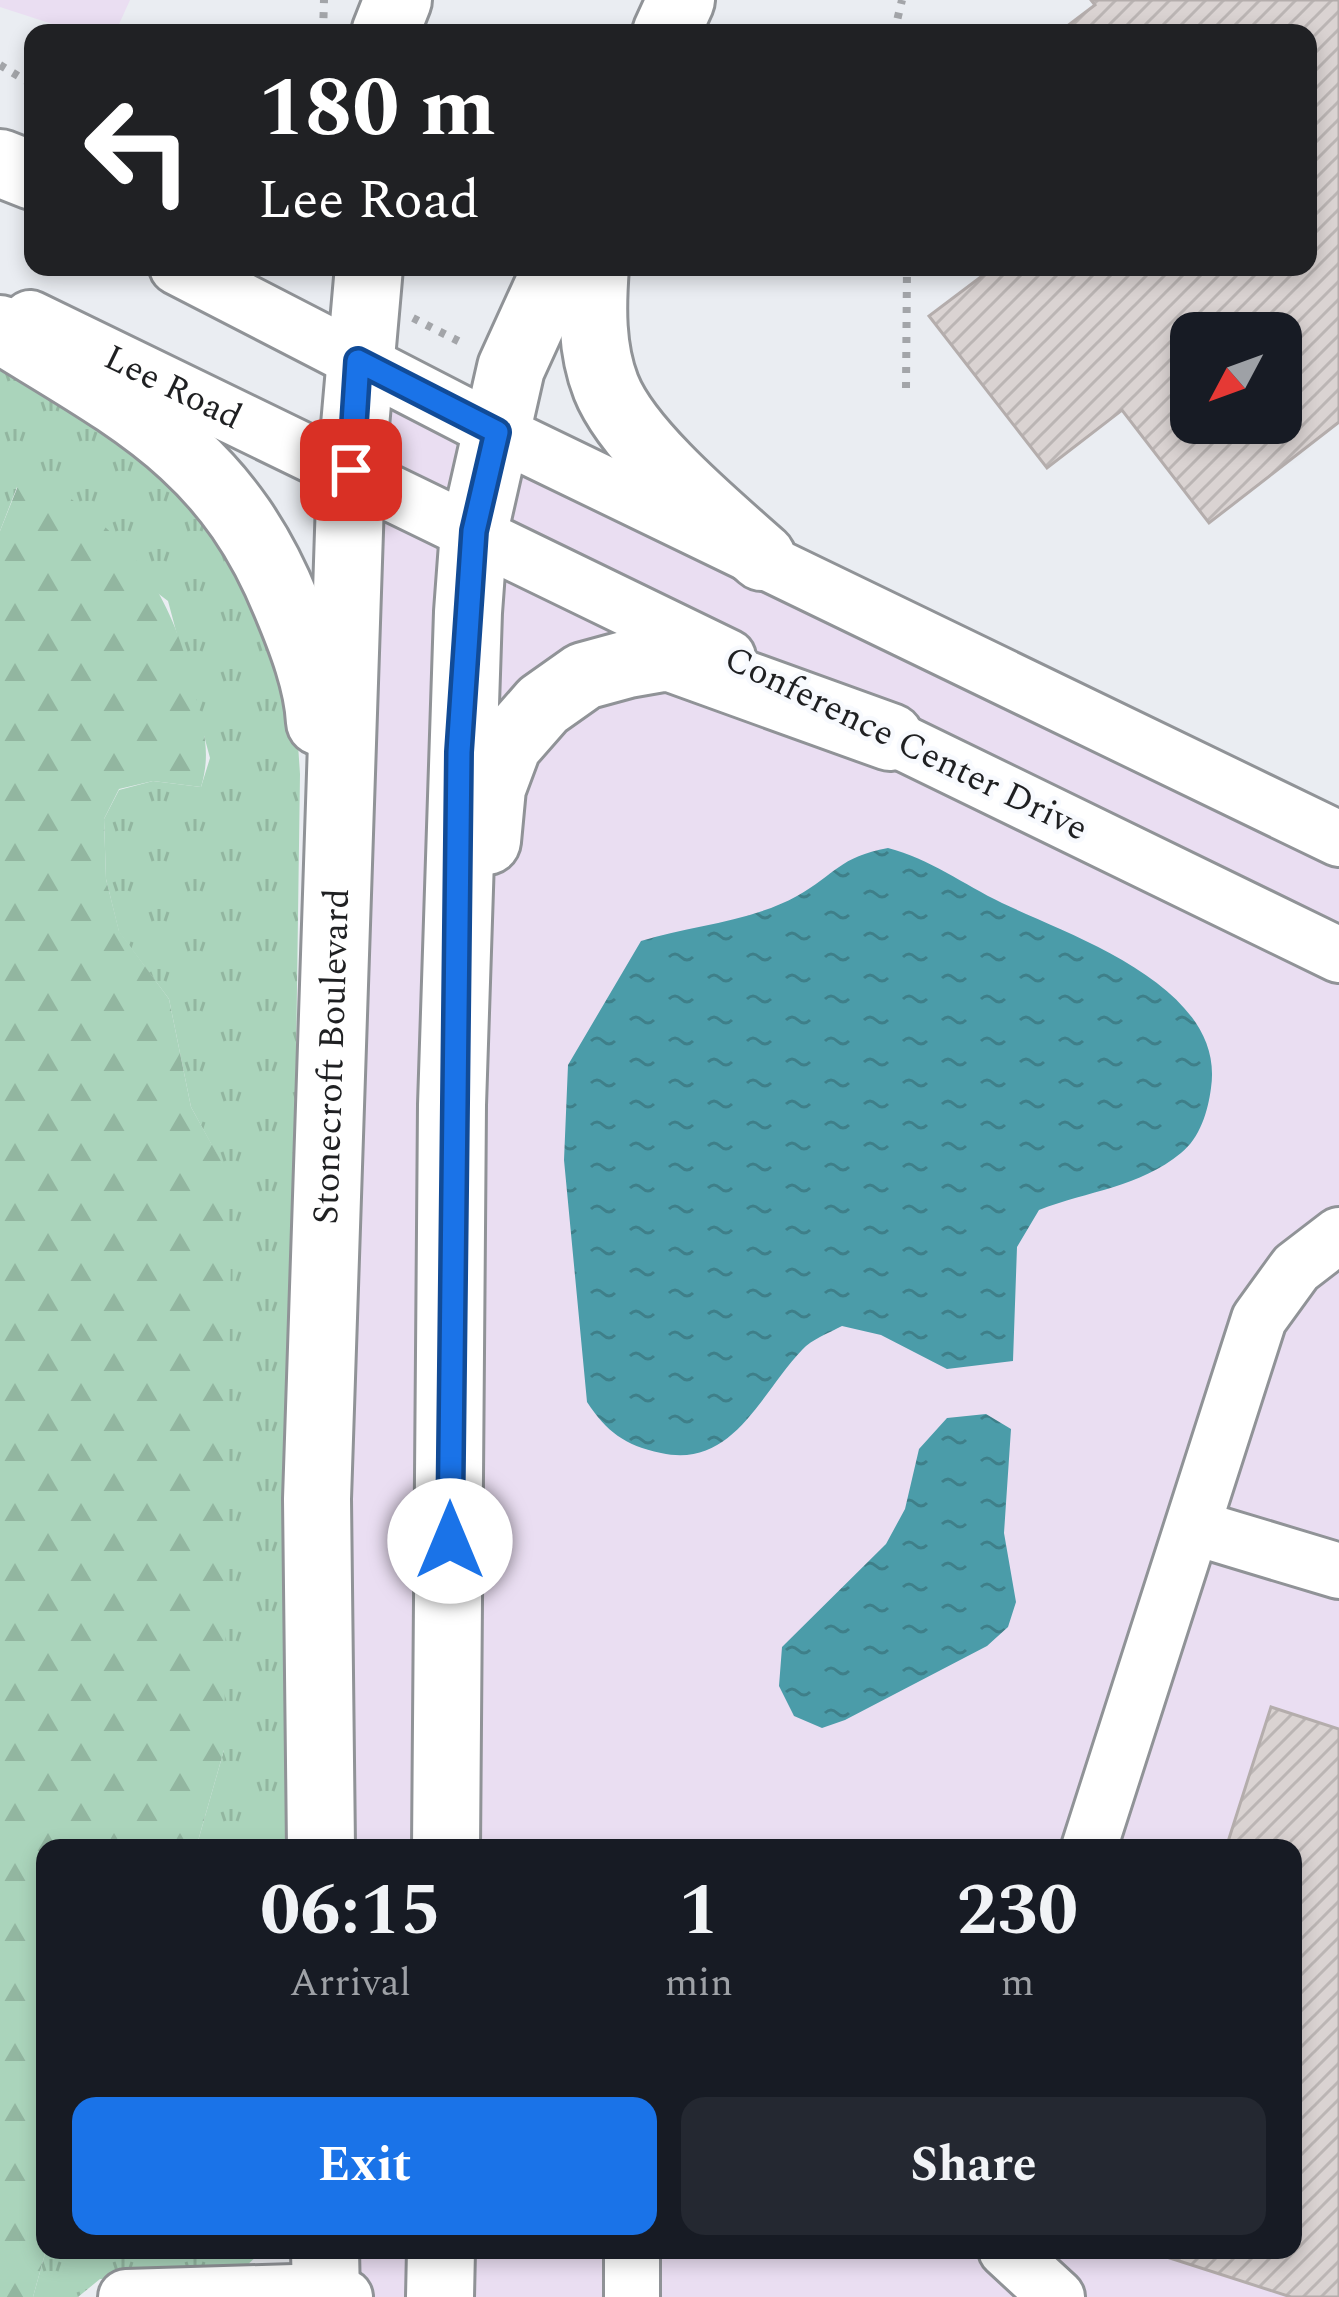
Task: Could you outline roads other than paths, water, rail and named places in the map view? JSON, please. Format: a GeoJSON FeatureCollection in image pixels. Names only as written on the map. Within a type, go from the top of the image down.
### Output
{"type":"FeatureCollection","features":[{"type":"Feature","properties":{"kind":"main road"},"geometry":{"type":"LineString","coordinates":[[446,1839],[458,776],[474,531],[511,368],[553,276]]}},
{"type":"Feature","properties":{"kind":"main road"},"geometry":{"type":"LineString","coordinates":[[595,276],[593,328],[606,389],[684,487],[762,557]]}},
{"type":"Feature","properties":{"kind":"main road","name":"Stonecroft Boulevard"},"geometry":{"type":"LineString","coordinates":[[321,1839],[317,1499],[351,470],[358,361],[385,290]]}},
{"type":"Feature","properties":{"kind":"main road"},"geometry":{"type":"LineString","coordinates":[[0,328],[153,424],[242,513],[271,567],[300,638],[319,706],[331,1061]]}},
{"type":"Feature","properties":{"kind":"main road"},"geometry":{"type":"LineString","coordinates":[[451,1484],[478,1309],[485,861],[492,788],[508,745],[543,705],[584,676],[668,657],[890,737]]}},
{"type":"Feature","properties":{"kind":"main road"},"geometry":{"type":"LineString","coordinates":[[440,2297],[441,2259]]}},
{"type":"Feature","properties":{"kind":"street"},"geometry":{"type":"LineString","coordinates":[[194,276],[497,432],[1339,839]]}},
{"type":"Feature","properties":{"kind":"street","name":"Lee Road"},"geometry":{"type":"LineString","coordinates":[[0,304],[474,531]]}},
{"type":"Feature","properties":{"kind":"street","name":"Conference Center Drive"},"geometry":{"type":"LineString","coordinates":[[474,531],[1339,956]]}},
{"type":"Feature","properties":{"kind":"street"},"geometry":{"type":"LineString","coordinates":[[1092,1839],[1259,1319],[1296,1268],[1339,1235]]}},
{"type":"Feature","properties":{"kind":"street"},"geometry":{"type":"LineString","coordinates":[[1193,1527],[1339,1571]]}},
{"type":"Feature","properties":{"kind":"street"},"geometry":{"type":"LineString","coordinates":[[632,2259],[632,2297]]}},
{"type":"Feature","properties":{"kind":"street"},"geometry":{"type":"LineString","coordinates":[[1016,2259],[1057,2297]]}},
{"type":"Feature","properties":{"kind":"street"},"geometry":{"type":"LineString","coordinates":[[126,2297],[331,2284]]}},
{"type":"Feature","properties":{"kind":"water"},"geometry":{"type":"Polygon","coordinates":[[[888,848],[1104,950],[1170,994],[1195,1021],[1209,1052],[1211,1088],[1202,1124],[1188,1147],[1148,1174],[1039,1210],[1017,1247],[1013,1361],[947,1369],[881,1335],[842,1326],[802,1350],[743,1424],[708,1450],[686,1455],[637,1446],[609,1429],[587,1402],[564,1160],[568,1065],[641,941],[779,905],[848,861],[888,848]]]}},
{"type":"Feature","properties":{"kind":"water"},"geometry":{"type":"Polygon","coordinates":[[[986,1414],[1011,1429],[1004,1533],[1016,1602],[1008,1627],[987,1646],[845,1720],[822,1728],[794,1716],[779,1686],[782,1647],[886,1544],[905,1509],[919,1449],[947,1418],[986,1414]]]}}]}
